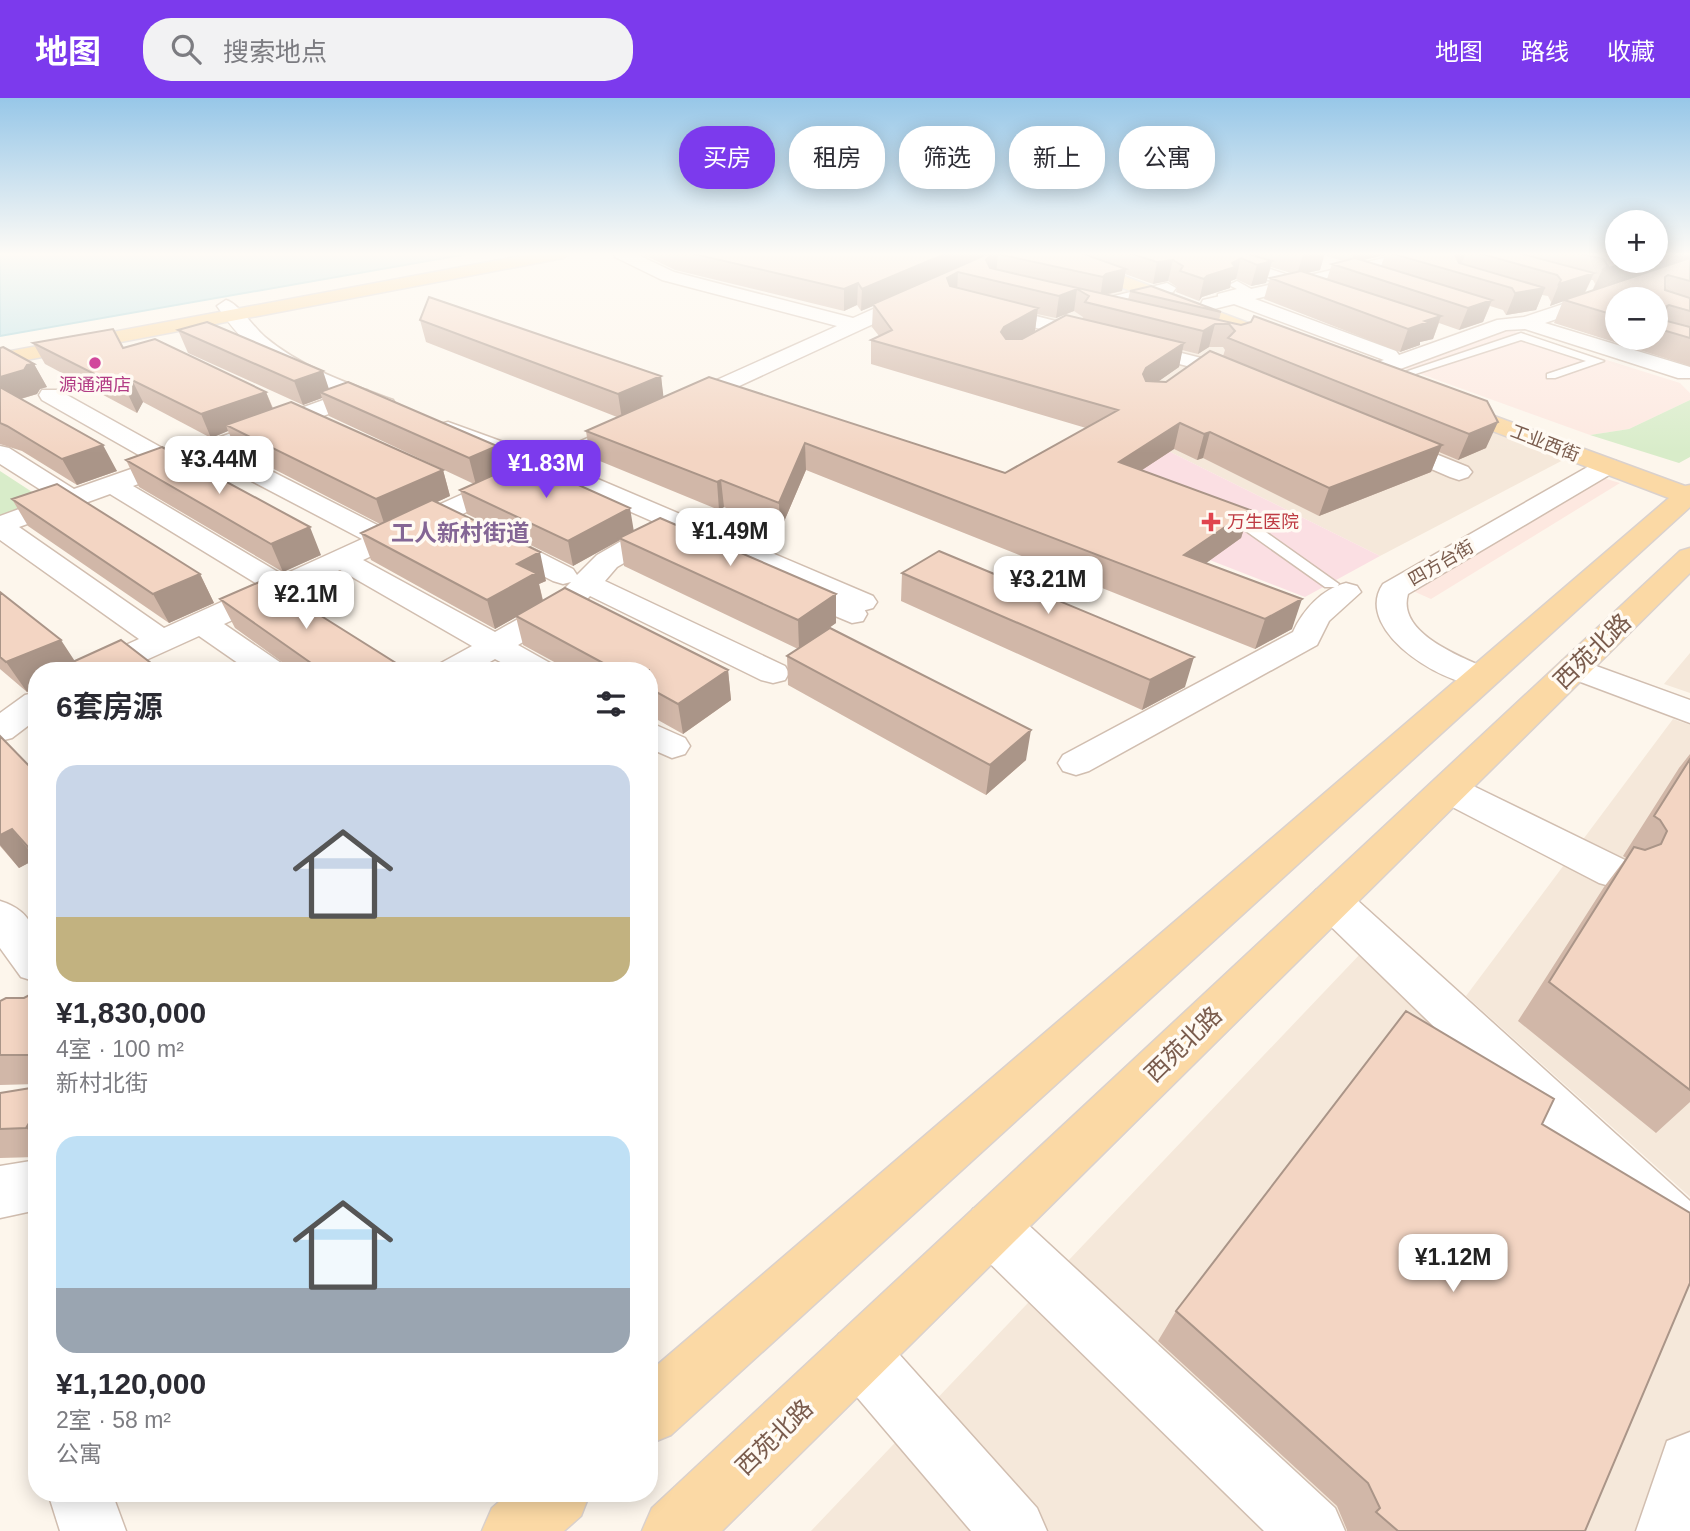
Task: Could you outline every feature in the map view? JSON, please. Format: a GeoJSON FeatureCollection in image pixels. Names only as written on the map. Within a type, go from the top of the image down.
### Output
{"type":"FeatureCollection","features":[{"type":"Feature","properties":{"kind":"main road"},"geometry":{"type":"LineString","coordinates":[[0,348],[174,320]]}},
{"type":"Feature","properties":{"kind":"main road"},"geometry":{"type":"LineString","coordinates":[[0,359],[187,320]]}},
{"type":"Feature","properties":{"kind":"main road","name":"工业西街"},"geometry":{"type":"LineString","coordinates":[[1239,320],[1385,368],[1429,392],[1607,466],[1689,492]]}},
{"type":"Feature","properties":{"kind":"main road","name":"工业西街"},"geometry":{"type":"LineString","coordinates":[[1245,320],[1306,351]]}},
{"type":"Feature","properties":{"kind":"main road","name":"工业西街"},"geometry":{"type":"LineString","coordinates":[[1342,365],[1385,368],[1429,392],[1689,492]]}},
{"type":"Feature","properties":{"kind":"main road"},"geometry":{"type":"LineString","coordinates":[[658,1405],[1689,492]]}},
{"type":"Feature","properties":{"kind":"main road","name":"西苑北路"},"geometry":{"type":"LineString","coordinates":[[675,1531],[1690,557]]}},
{"type":"Feature","properties":{"kind":"main road"},"geometry":{"type":"LineString","coordinates":[[515,1531],[548,1502]]}},
{"type":"Feature","properties":{"kind":"street"},"geometry":{"type":"LineString","coordinates":[[236,320],[246,333],[293,364],[359,395],[544,466],[667,525],[857,608]]}},
{"type":"Feature","properties":{"kind":"street"},"geometry":{"type":"LineString","coordinates":[[837,320],[853,324]]}},
{"type":"Feature","properties":{"kind":"street"},"geometry":{"type":"LineString","coordinates":[[116,662],[383,539],[460,524],[544,466],[862,320]]}},
{"type":"Feature","properties":{"kind":"street"},"geometry":{"type":"LineString","coordinates":[[1027,320],[1202,364],[1266,391]]}},
{"type":"Feature","properties":{"kind":"street"},"geometry":{"type":"LineString","coordinates":[[1035,342],[1070,320]]}},
{"type":"Feature","properties":{"kind":"street"},"geometry":{"type":"LineString","coordinates":[[1292,320],[1385,368],[1504,324],[1535,320]]}},
{"type":"Feature","properties":{"kind":"street"},"geometry":{"type":"LineString","coordinates":[[1526,323],[1686,373]]}},
{"type":"Feature","properties":{"kind":"street"},"geometry":{"type":"LineString","coordinates":[[1182,378],[1236,340],[1266,330]]}},
{"type":"Feature","properties":{"kind":"street"},"geometry":{"type":"LineString","coordinates":[[1197,331],[1236,340]]}},
{"type":"Feature","properties":{"kind":"street"},"geometry":{"type":"LineString","coordinates":[[50,395],[171,463]]}},
{"type":"Feature","properties":{"kind":"street"},"geometry":{"type":"LineString","coordinates":[[0,526],[359,395]]}},
{"type":"Feature","properties":{"kind":"street"},"geometry":{"type":"LineString","coordinates":[[277,404],[327,427]]}},
{"type":"Feature","properties":{"kind":"street"},"geometry":{"type":"LineString","coordinates":[[1369,434],[1459,472]]}},
{"type":"Feature","properties":{"kind":"street"},"geometry":{"type":"LineString","coordinates":[[209,449],[383,539]]}},
{"type":"Feature","properties":{"kind":"street"},"geometry":{"type":"LineString","coordinates":[[3,458],[72,499]]}},
{"type":"Feature","properties":{"kind":"street","name":"四方台街"},"geometry":{"type":"LineString","coordinates":[[1481,678],[1422,649],[1398,624],[1390,607],[1394,590],[1607,466]]}},
{"type":"Feature","properties":{"kind":"street"},"geometry":{"type":"LineString","coordinates":[[112,484],[281,586]]}},
{"type":"Feature","properties":{"kind":"street"},"geometry":{"type":"LineString","coordinates":[[460,524],[773,673]]}},
{"type":"Feature","properties":{"kind":"street"},"geometry":{"type":"LineString","coordinates":[[467,662],[566,604],[575,579],[667,525]]}},
{"type":"Feature","properties":{"kind":"street"},"geometry":{"type":"LineString","coordinates":[[0,526],[162,641]]}},
{"type":"Feature","properties":{"kind":"street"},"geometry":{"type":"LineString","coordinates":[[341,559],[524,662]]}},
{"type":"Feature","properties":{"kind":"street"},"geometry":{"type":"LineString","coordinates":[[1076,763],[1306,638],[1315,617],[1338,588],[1390,607]]}},
{"type":"Feature","properties":{"kind":"street"},"geometry":{"type":"LineString","coordinates":[[201,623],[257,662]]}},
{"type":"Feature","properties":{"kind":"street"},"geometry":{"type":"LineString","coordinates":[[1574,668],[1690,712]]}},
{"type":"Feature","properties":{"kind":"street"},"geometry":{"type":"LineString","coordinates":[[0,730],[28,709]]}},
{"type":"Feature","properties":{"kind":"street"},"geometry":{"type":"LineString","coordinates":[[1448,789],[1613,872]]}},
{"type":"Feature","properties":{"kind":"street"},"geometry":{"type":"LineString","coordinates":[[1331,901],[1690,1238]]}},
{"type":"Feature","properties":{"kind":"street"},"geometry":{"type":"LineString","coordinates":[[0,917],[28,953]]}},
{"type":"Feature","properties":{"kind":"street"},"geometry":{"type":"LineString","coordinates":[[0,1192],[28,1187]]}},
{"type":"Feature","properties":{"kind":"street"},"geometry":{"type":"LineString","coordinates":[[992,1228],[1312,1531]]}},
{"type":"Feature","properties":{"kind":"street"},"geometry":{"type":"LineString","coordinates":[[860,1355],[1014,1531]]}},
{"type":"Feature","properties":{"kind":"street"},"geometry":{"type":"LineString","coordinates":[[1669,1531],[1690,1464]]}},
{"type":"Feature","properties":{"kind":"street"},"geometry":{"type":"LineString","coordinates":[[83,1502],[93,1531]]}},
{"type":"Feature","properties":{"kind":"lane"},"geometry":{"type":"LineString","coordinates":[[1385,368],[1521,337],[1598,360],[1551,376]]}},
{"type":"Feature","properties":{"kind":"lane"},"geometry":{"type":"LineString","coordinates":[[1208,507],[1234,516],[1338,588]]}},
{"type":"Feature","properties":{"kind":"shaded area"},"geometry":{"type":"Polygon","coordinates":[[[869,320],[1214,320],[1569,457],[1380,556],[1122,428],[1158,408],[858,324],[869,320]]]}},
{"type":"Feature","properties":{"kind":"shaded area"},"geometry":{"type":"Polygon","coordinates":[[[1502,327],[1680,383],[1690,393],[1690,400],[1629,429],[1590,435],[1399,366],[1502,327]]]}},
{"type":"Feature","properties":{"kind":"shaded area","name":"万生医院"},"geometry":{"type":"Polygon","coordinates":[[[1122,428],[1380,556],[1305,597],[1022,487],[1122,428]]]}},
{"type":"Feature","properties":{"kind":"shaded area"},"geometry":{"type":"Polygon","coordinates":[[[1603,478],[1620,483],[1431,599],[1413,591],[1603,478]]]}},
{"type":"Feature","properties":{"kind":"shaded area"},"geometry":{"type":"Polygon","coordinates":[[[1690,653],[1690,693],[1664,684],[1690,653]]]}},
{"type":"Feature","properties":{"kind":"shaded area"},"geometry":{"type":"Polygon","coordinates":[[[1673,719],[1690,725],[1690,1197],[1466,996],[1673,719]]]}},
{"type":"Feature","properties":{"kind":"shaded area"},"geometry":{"type":"Polygon","coordinates":[[[1363,951],[1690,1261],[1690,1531],[811,1531],[1363,951]]]}},
{"type":"Feature","properties":{"kind":"green space"},"geometry":{"type":"Polygon","coordinates":[[[1690,400],[1690,457],[1679,463],[1590,435],[1629,429],[1690,400]]]}},
{"type":"Feature","properties":{"kind":"green space"},"geometry":{"type":"Polygon","coordinates":[[[0,471],[49,503],[0,521],[0,471]]]}},
{"type":"Feature","properties":{"kind":"water"},"geometry":{"type":"Polygon","coordinates":[[[0,320],[92,320],[0,336],[0,320]]]}},
{"type":"Feature","properties":{"kind":"building"},"geometry":{"type":"Polygon","coordinates":[[[420,320],[496,320],[661,376],[618,394],[420,320]]]}},
{"type":"Feature","properties":{"kind":"building"},"geometry":{"type":"Polygon","coordinates":[[[885,320],[1017,320],[1004,327],[1001,332],[1006,339],[1022,339],[1057,320],[1087,320],[1184,343],[1146,368],[1143,374],[1146,381],[1166,382],[1210,351],[1442,445],[1329,488],[1210,432],[1204,434],[1180,423],[1119,462],[1250,510],[1184,555],[1302,599],[1265,619],[805,443],[779,503],[586,431],[709,377],[1005,473],[1118,410],[871,340],[892,330],[885,320]]]}},
{"type":"Feature","properties":{"kind":"building"},"geometry":{"type":"Polygon","coordinates":[[[1158,320],[1218,320],[1241,325],[1252,320],[1265,320],[1487,401],[1498,422],[1469,434],[1228,338],[1235,331],[1229,324],[1215,324],[1203,331],[1158,320]]]}},
{"type":"Feature","properties":{"kind":"building"},"geometry":{"type":"Polygon","coordinates":[[[1383,320],[1429,320],[1408,329],[1383,320]]]}},
{"type":"Feature","properties":{"kind":"building"},"geometry":{"type":"Polygon","coordinates":[[[1668,321],[1690,327],[1690,338],[1668,332],[1668,321]]]}},
{"type":"Feature","properties":{"kind":"building"},"geometry":{"type":"Polygon","coordinates":[[[207,322],[323,371],[294,381],[178,330],[207,322]]]}},
{"type":"Feature","properties":{"kind":"building"},"geometry":{"type":"Polygon","coordinates":[[[113,329],[123,348],[155,339],[266,392],[201,414],[132,380],[126,390],[33,343],[113,329]]]}},
{"type":"Feature","properties":{"kind":"building"},"geometry":{"type":"Polygon","coordinates":[[[3,347],[34,364],[0,377],[0,348],[3,347]]]}},
{"type":"Feature","properties":{"kind":"building"},"geometry":{"type":"Polygon","coordinates":[[[348,382],[497,446],[469,458],[320,392],[348,382]]]}},
{"type":"Feature","properties":{"kind":"building"},"geometry":{"type":"Polygon","coordinates":[[[0,387],[103,445],[62,459],[0,423],[0,387]]]}},
{"type":"Feature","properties":{"kind":"building"},"geometry":{"type":"Polygon","coordinates":[[[291,402],[443,470],[376,499],[226,425],[291,402]]]}},
{"type":"Feature","properties":{"kind":"building"},"geometry":{"type":"Polygon","coordinates":[[[162,447],[310,527],[271,544],[126,460],[162,447]]]}},
{"type":"Feature","properties":{"kind":"building"},"geometry":{"type":"Polygon","coordinates":[[[525,461],[630,508],[568,541],[460,490],[525,461]]]}},
{"type":"Feature","properties":{"kind":"building"},"geometry":{"type":"Polygon","coordinates":[[[57,484],[200,574],[153,594],[12,499],[57,484]]]}},
{"type":"Feature","properties":{"kind":"building"},"geometry":{"type":"Polygon","coordinates":[[[432,500],[540,552],[517,564],[536,573],[487,600],[361,533],[432,500]]]}},
{"type":"Feature","properties":{"kind":"building"},"geometry":{"type":"Polygon","coordinates":[[[660,518],[836,594],[798,620],[619,538],[660,518]]]}},
{"type":"Feature","properties":{"kind":"building"},"geometry":{"type":"Polygon","coordinates":[[[939,551],[1194,657],[1150,680],[902,573],[939,551]]]}},
{"type":"Feature","properties":{"kind":"building"},"geometry":{"type":"Polygon","coordinates":[[[264,580],[394,662],[310,662],[220,599],[264,580]]]}},
{"type":"Feature","properties":{"kind":"building"},"geometry":{"type":"Polygon","coordinates":[[[565,588],[728,670],[678,704],[658,693],[658,662],[601,662],[516,616],[565,588]]]}},
{"type":"Feature","properties":{"kind":"building"},"geometry":{"type":"Polygon","coordinates":[[[0,592],[61,640],[6,662],[0,657],[0,592]]]}},
{"type":"Feature","properties":{"kind":"building"},"geometry":{"type":"Polygon","coordinates":[[[830,628],[1031,730],[990,765],[787,656],[830,628]]]}},
{"type":"Feature","properties":{"kind":"building"},"geometry":{"type":"Polygon","coordinates":[[[121,640],[150,662],[73,662],[121,640]]]}},
{"type":"Feature","properties":{"kind":"building"},"geometry":{"type":"Polygon","coordinates":[[[0,736],[28,765],[28,847],[12,829],[0,835],[0,736]]]}},
{"type":"Feature","properties":{"kind":"building"},"geometry":{"type":"Polygon","coordinates":[[[1690,759],[1690,1090],[1549,982],[1634,847],[1645,850],[1661,844],[1667,831],[1654,816],[1690,759]]]}},
{"type":"Feature","properties":{"kind":"building"},"geometry":{"type":"Polygon","coordinates":[[[28,996],[28,1055],[0,1055],[0,1001],[6,998],[28,996]]]}},
{"type":"Feature","properties":{"kind":"building"},"geometry":{"type":"Polygon","coordinates":[[[1406,1011],[1554,1099],[1542,1124],[1690,1213],[1690,1283],[1585,1531],[1398,1531],[1376,1512],[1380,1508],[1368,1483],[1176,1311],[1406,1011]]]}},
{"type":"Feature","properties":{"kind":"building"},"geometry":{"type":"Polygon","coordinates":[[[28,1088],[26,1128],[0,1129],[0,1093],[28,1088]]]}},
{"type":"Feature","properties":{"kind":"place","name":"源通酒店"},"geometry":{"type":"Point","coordinates":[95,363]}},
{"type":"Feature","properties":{"kind":"place","name":"万生医院"},"geometry":{"type":"Point","coordinates":[1211,522]}},
{"type":"Feature","properties":{"kind":"district","name":"工人新村街道"},"geometry":{"type":"Point","coordinates":[460,533]}}]}
